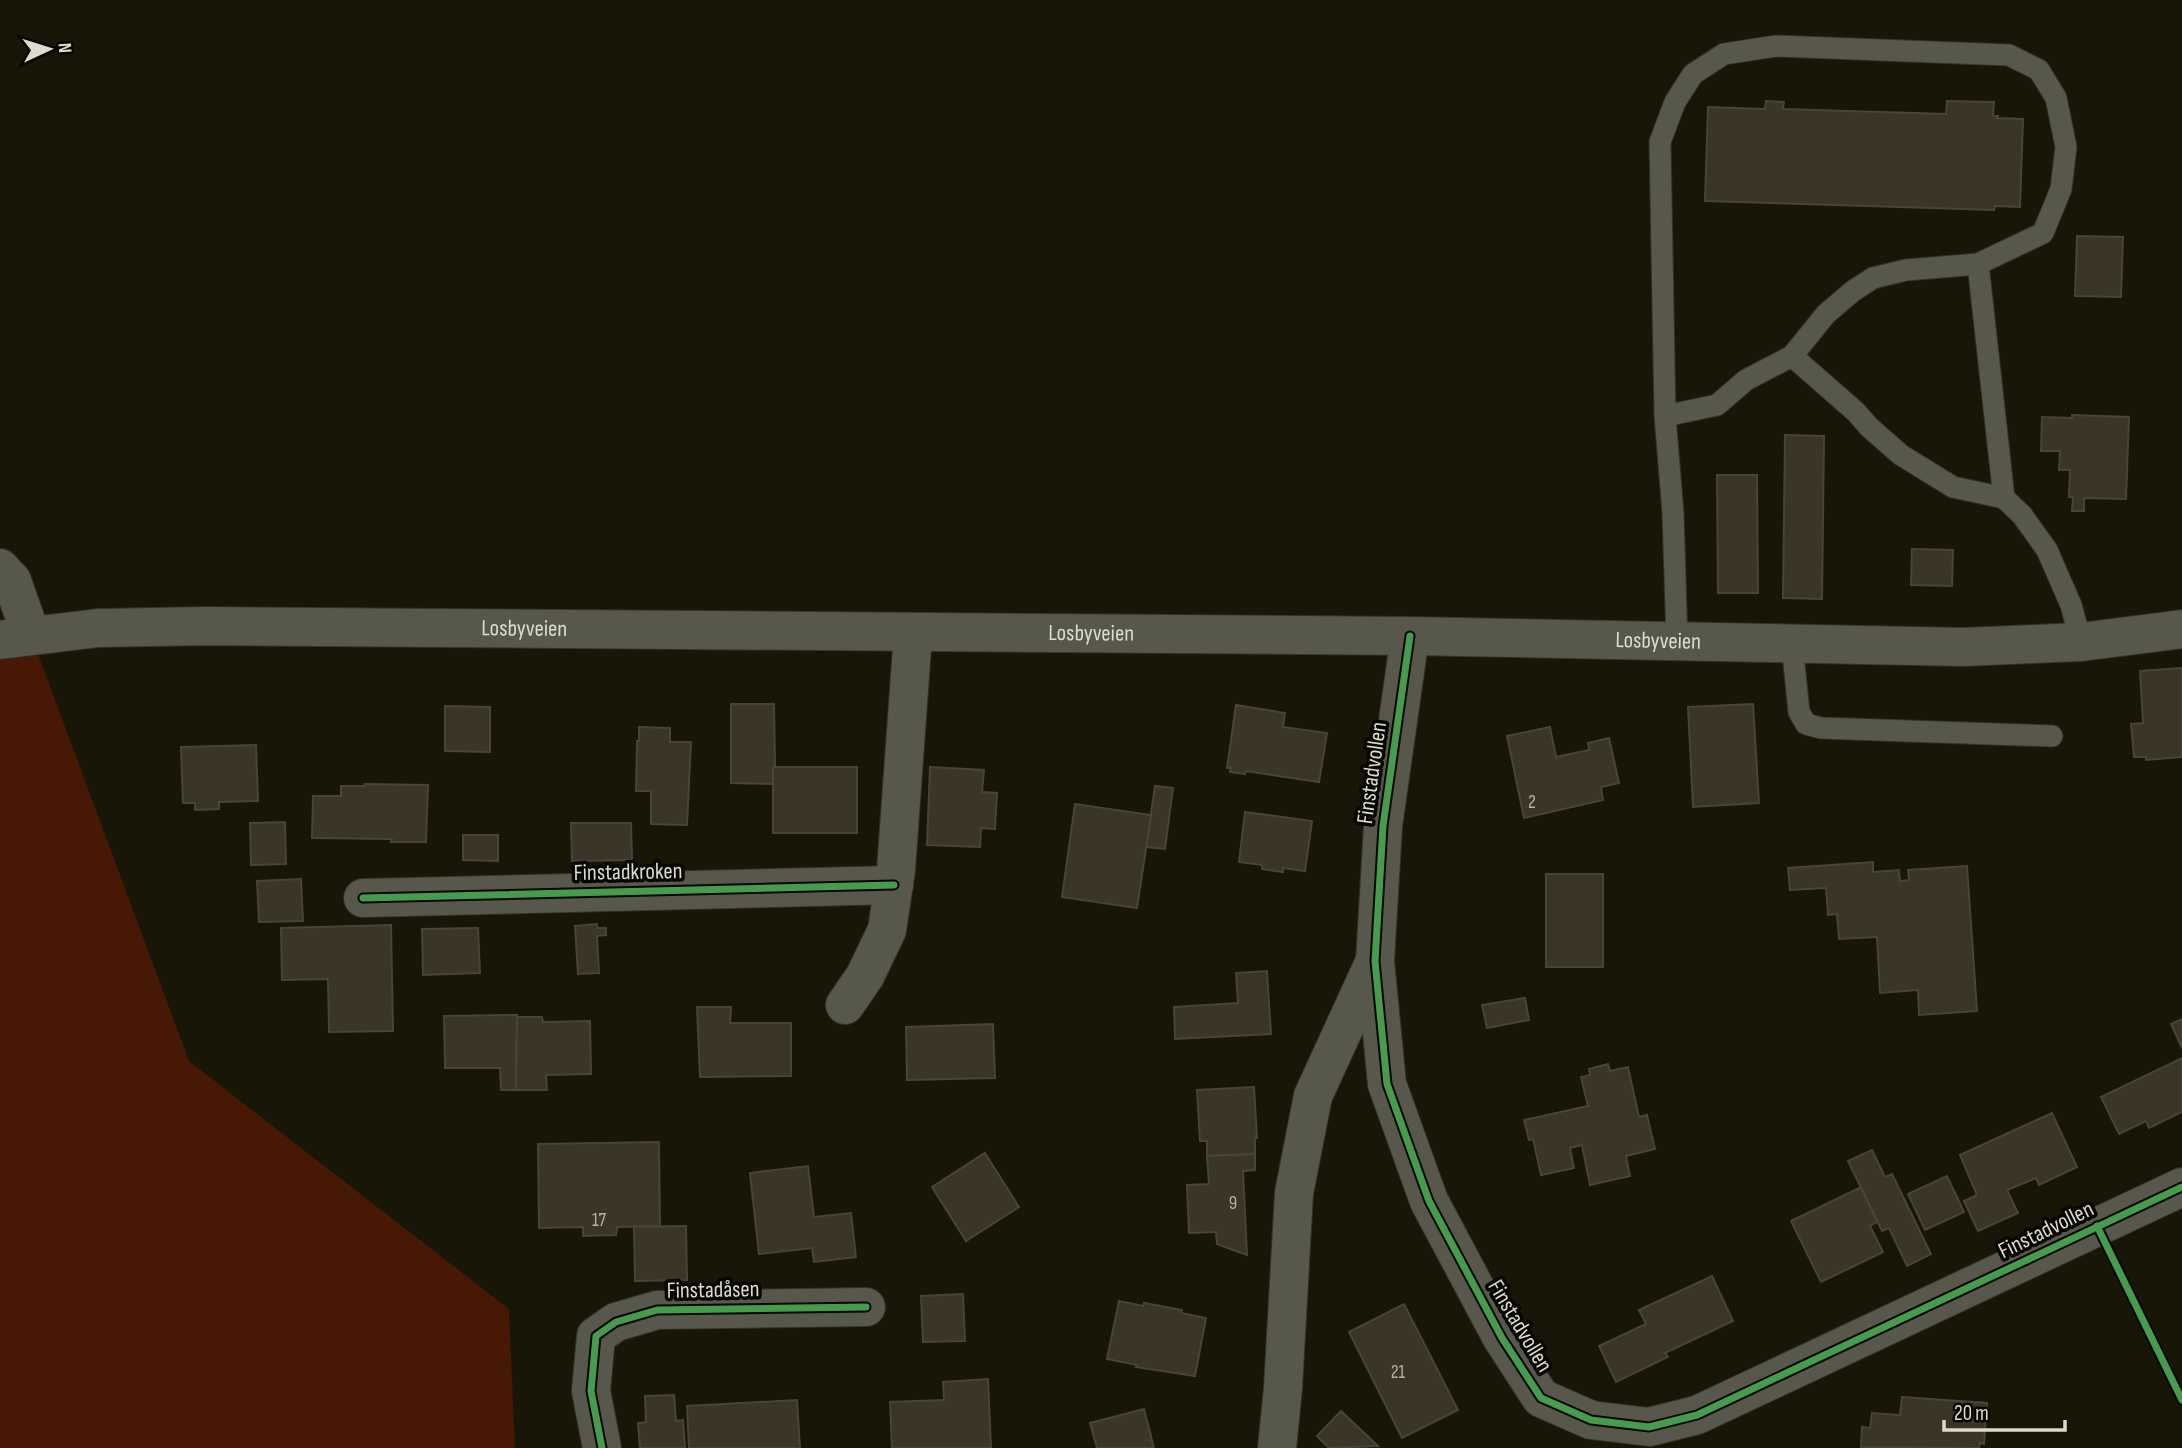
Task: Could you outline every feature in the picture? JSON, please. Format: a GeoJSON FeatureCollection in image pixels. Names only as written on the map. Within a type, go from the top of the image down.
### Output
{"type":"FeatureCollection","features":[{"type":"Feature","properties":{"kind":"street"},"geometry":{"type":"LineString","coordinates":[[0,568],[12,581],[15,638]]}},
{"type":"Feature","properties":{"kind":"street","name":"Losbyveien"},"geometry":{"type":"LineString","coordinates":[[15,638],[99,628],[194,626],[1410,636],[1963,647],[2081,642],[2182,628]]}},
{"type":"Feature","properties":{"kind":"street"},"geometry":{"type":"LineString","coordinates":[[845,1005],[865,976],[887,930],[894,885],[913,634]]}},
{"type":"Feature","properties":{"kind":"street","name":"Finstadvollen"},"geometry":{"type":"LineString","coordinates":[[1410,636],[1383,826],[1375,961],[1387,1084],[1429,1201],[1502,1338],[1541,1398],[1591,1420],[1649,1427],[1697,1415],[2182,1187]]}},
{"type":"Feature","properties":{"kind":"street","name":"Finstadkroken"},"geometry":{"type":"LineString","coordinates":[[363,898],[894,885]]}},
{"type":"Feature","properties":{"kind":"street","name":"Finstadvollen"},"geometry":{"type":"LineString","coordinates":[[1277,1448],[1294,1194],[1313,1096],[1375,961]]}},
{"type":"Feature","properties":{"kind":"street","name":"Finstadåsen"},"geometry":{"type":"LineString","coordinates":[[602,1448],[592,1391],[596,1336],[616,1322],[657,1310],[866,1307]]}},
{"type":"Feature","properties":{"kind":"lane"},"geometry":{"type":"LineString","coordinates":[[1665,416],[1717,405],[1745,380],[1792,356],[1826,314],[1873,278],[1906,270],[1978,264],[2043,233],[2061,189],[2066,148],[2056,98],[2039,70],[2009,55],[1776,46],[1724,54],[1693,74],[1675,102],[1660,142],[1665,416],[1673,513],[1677,642]]}},
{"type":"Feature","properties":{"kind":"lane"},"geometry":{"type":"LineString","coordinates":[[1978,264],[2004,498]]}},
{"type":"Feature","properties":{"kind":"lane"},"geometry":{"type":"LineString","coordinates":[[1792,356],[1901,455],[1953,487],[2004,498],[2022,514],[2047,550],[2071,605],[2081,642]]}},
{"type":"Feature","properties":{"kind":"lane"},"geometry":{"type":"LineString","coordinates":[[1792,644],[1799,712],[1806,724],[1821,728],[2052,736]]}},
{"type":"Feature","properties":{"kind":"shaded area"},"geometry":{"type":"Polygon","coordinates":[[[31,635],[189,1061],[509,1309],[515,1448],[0,1448],[0,643],[31,635]]]}},
{"type":"Feature","properties":{"kind":"building"},"geometry":{"type":"Polygon","coordinates":[[[1766,101],[1784,102],[1783,109],[1946,114],[1947,101],[1994,102],[1993,116],[2023,119],[2020,207],[1995,206],[1994,210],[1705,201],[1708,107],[1765,109],[1766,101]]]}},
{"type":"Feature","properties":{"kind":"building"},"geometry":{"type":"Polygon","coordinates":[[[2077,236],[2123,237],[2121,297],[2075,296],[2077,236]]]}},
{"type":"Feature","properties":{"kind":"building"},"geometry":{"type":"Polygon","coordinates":[[[2072,415],[2129,417],[2126,499],[2084,498],[2084,511],[2072,511],[2073,497],[2069,497],[2070,470],[2059,470],[2060,451],[2041,451],[2042,417],[2072,418],[2072,415]]]}},
{"type":"Feature","properties":{"kind":"building"},"geometry":{"type":"Polygon","coordinates":[[[1785,435],[1824,436],[1822,599],[1783,598],[1785,435]]]}},
{"type":"Feature","properties":{"kind":"building"},"geometry":{"type":"Polygon","coordinates":[[[1717,475],[1757,475],[1758,593],[1718,593],[1717,475]]]}},
{"type":"Feature","properties":{"kind":"building"},"geometry":{"type":"Polygon","coordinates":[[[1912,549],[1953,550],[1952,586],[1911,585],[1912,549]]]}},
{"type":"Feature","properties":{"kind":"building"},"geometry":{"type":"Polygon","coordinates":[[[2182,668],[2182,757],[2146,760],[2146,757],[2134,757],[2131,724],[2143,723],[2140,671],[2182,668]]]}},
{"type":"Feature","properties":{"kind":"building"},"geometry":{"type":"Polygon","coordinates":[[[731,704],[774,704],[773,784],[731,783],[731,704]]]}},
{"type":"Feature","properties":{"kind":"building"},"geometry":{"type":"Polygon","coordinates":[[[1753,704],[1759,803],[1693,807],[1688,707],[1753,704]]]}},
{"type":"Feature","properties":{"kind":"building"},"geometry":{"type":"Polygon","coordinates":[[[1236,705],[1285,713],[1283,727],[1327,733],[1319,782],[1245,771],[1245,774],[1230,772],[1231,768],[1227,768],[1236,705]]]}},
{"type":"Feature","properties":{"kind":"building"},"geometry":{"type":"Polygon","coordinates":[[[445,706],[490,707],[490,752],[445,751],[445,706]]]}},
{"type":"Feature","properties":{"kind":"building"},"geometry":{"type":"Polygon","coordinates":[[[639,727],[670,728],[670,742],[691,742],[687,825],[651,824],[651,791],[636,791],[639,727]]]}},
{"type":"Feature","properties":{"kind":"building"},"geometry":{"type":"Polygon","coordinates":[[[1550,727],[1556,757],[1589,750],[1588,743],[1609,738],[1619,783],[1601,787],[1603,800],[1524,818],[1507,736],[1550,727]]]}},
{"type":"Feature","properties":{"kind":"building"},"geometry":{"type":"Polygon","coordinates":[[[256,745],[258,801],[219,802],[219,809],[195,810],[195,803],[183,803],[181,747],[256,745]]]}},
{"type":"Feature","properties":{"kind":"building"},"geometry":{"type":"Polygon","coordinates":[[[773,767],[857,767],[857,833],[773,833],[773,767]]]}},
{"type":"Feature","properties":{"kind":"building"},"geometry":{"type":"Polygon","coordinates":[[[930,767],[984,770],[982,792],[997,793],[995,829],[981,828],[980,847],[927,845],[930,767]]]}},
{"type":"Feature","properties":{"kind":"building"},"geometry":{"type":"Polygon","coordinates":[[[428,785],[426,842],[312,838],[313,796],[341,796],[341,786],[428,785]]]}},
{"type":"Feature","properties":{"kind":"building"},"geometry":{"type":"Polygon","coordinates":[[[1155,786],[1173,788],[1165,849],[1146,847],[1155,786]]]}},
{"type":"Feature","properties":{"kind":"building"},"geometry":{"type":"Polygon","coordinates":[[[1075,804],[1151,815],[1137,908],[1062,897],[1075,804]]]}},
{"type":"Feature","properties":{"kind":"building"},"geometry":{"type":"Polygon","coordinates":[[[1245,812],[1312,821],[1305,871],[1283,868],[1283,872],[1262,869],[1262,865],[1239,862],[1245,812]]]}},
{"type":"Feature","properties":{"kind":"building"},"geometry":{"type":"Polygon","coordinates":[[[285,822],[286,864],[251,865],[250,823],[285,822]]]}},
{"type":"Feature","properties":{"kind":"building"},"geometry":{"type":"Polygon","coordinates":[[[571,823],[631,823],[632,860],[572,861],[571,823]]]}},
{"type":"Feature","properties":{"kind":"building"},"geometry":{"type":"Polygon","coordinates":[[[463,835],[498,835],[498,861],[463,860],[463,835]]]}},
{"type":"Feature","properties":{"kind":"building"},"geometry":{"type":"Polygon","coordinates":[[[1873,862],[1873,872],[1899,870],[1900,881],[1909,880],[1908,870],[1967,866],[1977,1011],[1919,1015],[1918,990],[1880,993],[1877,937],[1839,939],[1837,914],[1828,915],[1826,888],[1790,890],[1788,868],[1873,862]]]}},
{"type":"Feature","properties":{"kind":"building"},"geometry":{"type":"Polygon","coordinates":[[[1546,874],[1603,874],[1603,967],[1546,967],[1546,874]]]}},
{"type":"Feature","properties":{"kind":"building"},"geometry":{"type":"Polygon","coordinates":[[[301,879],[303,921],[259,922],[257,881],[301,879]]]}},
{"type":"Feature","properties":{"kind":"building"},"geometry":{"type":"Polygon","coordinates":[[[597,924],[597,928],[606,928],[606,935],[597,936],[599,973],[578,974],[575,926],[597,924]]]}},
{"type":"Feature","properties":{"kind":"building"},"geometry":{"type":"Polygon","coordinates":[[[391,925],[393,1031],[329,1032],[328,979],[282,980],[281,928],[391,925]]]}},
{"type":"Feature","properties":{"kind":"building"},"geometry":{"type":"Polygon","coordinates":[[[478,928],[480,973],[423,975],[422,929],[478,928]]]}},
{"type":"Feature","properties":{"kind":"building"},"geometry":{"type":"Polygon","coordinates":[[[1267,971],[1271,1034],[1175,1039],[1174,1007],[1238,1003],[1236,973],[1267,971]]]}},
{"type":"Feature","properties":{"kind":"building"},"geometry":{"type":"Polygon","coordinates":[[[1525,998],[1529,1020],[1487,1028],[1482,1005],[1525,998]]]}},
{"type":"Feature","properties":{"kind":"building"},"geometry":{"type":"Polygon","coordinates":[[[697,1007],[731,1007],[730,1023],[791,1023],[791,1076],[700,1077],[697,1007]]]}},
{"type":"Feature","properties":{"kind":"building"},"geometry":{"type":"Polygon","coordinates":[[[517,1015],[516,1090],[501,1090],[500,1068],[445,1068],[444,1016],[517,1015]]]}},
{"type":"Feature","properties":{"kind":"building"},"geometry":{"type":"Polygon","coordinates":[[[517,1017],[542,1017],[543,1022],[590,1021],[591,1074],[546,1075],[547,1090],[516,1090],[517,1017]]]}},
{"type":"Feature","properties":{"kind":"building"},"geometry":{"type":"Polygon","coordinates":[[[2182,1019],[2182,1048],[2171,1024],[2182,1019]]]}},
{"type":"Feature","properties":{"kind":"building"},"geometry":{"type":"Polygon","coordinates":[[[993,1024],[995,1078],[907,1080],[906,1027],[993,1024]]]}},
{"type":"Feature","properties":{"kind":"building"},"geometry":{"type":"Polygon","coordinates":[[[2182,1058],[2182,1112],[2149,1128],[2146,1121],[2119,1134],[2101,1097],[2182,1058]]]}},
{"type":"Feature","properties":{"kind":"building"},"geometry":{"type":"Polygon","coordinates":[[[1608,1064],[1610,1071],[1628,1067],[1639,1117],[1647,1115],[1655,1149],[1626,1156],[1630,1176],[1590,1185],[1582,1145],[1570,1148],[1574,1168],[1541,1175],[1533,1139],[1529,1140],[1524,1120],[1588,1106],[1581,1077],[1590,1075],[1589,1069],[1608,1064]]]}},
{"type":"Feature","properties":{"kind":"building"},"geometry":{"type":"Polygon","coordinates":[[[1254,1087],[1257,1138],[1255,1154],[1207,1156],[1207,1141],[1200,1141],[1197,1090],[1254,1087]]]}},
{"type":"Feature","properties":{"kind":"building"},"geometry":{"type":"Polygon","coordinates":[[[2052,1113],[2077,1167],[2039,1185],[2036,1178],[2007,1190],[2018,1213],[1978,1231],[1964,1201],[1977,1195],[1960,1155],[2052,1113]]]}},
{"type":"Feature","properties":{"kind":"building"},"geometry":{"type":"Polygon","coordinates":[[[659,1142],[660,1226],[617,1227],[616,1235],[583,1236],[583,1227],[539,1228],[538,1144],[659,1142]]]}},
{"type":"Feature","properties":{"kind":"building"},"geometry":{"type":"Polygon","coordinates":[[[1872,1150],[1885,1177],[1892,1174],[1931,1254],[1907,1266],[1889,1228],[1882,1231],[1848,1161],[1872,1150]]]}},
{"type":"Feature","properties":{"kind":"building"},"geometry":{"type":"Polygon","coordinates":[[[985,1153],[1019,1207],[966,1241],[932,1187],[985,1153]]]}},
{"type":"Feature","properties":{"kind":"building"},"geometry":{"type":"Polygon","coordinates":[[[1255,1154],[1255,1170],[1243,1171],[1247,1255],[1217,1244],[1216,1232],[1189,1233],[1187,1185],[1209,1184],[1207,1156],[1255,1154]]]}},
{"type":"Feature","properties":{"kind":"building"},"geometry":{"type":"Polygon","coordinates":[[[808,1166],[814,1217],[851,1213],[856,1257],[814,1262],[812,1248],[759,1254],[750,1173],[808,1166]]]}},
{"type":"Feature","properties":{"kind":"building"},"geometry":{"type":"Polygon","coordinates":[[[1947,1176],[1964,1212],[1925,1230],[1908,1194],[1947,1176]]]}},
{"type":"Feature","properties":{"kind":"building"},"geometry":{"type":"Polygon","coordinates":[[[1861,1187],[1877,1222],[1870,1226],[1883,1252],[1821,1282],[1791,1221],[1861,1187]]]}},
{"type":"Feature","properties":{"kind":"building"},"geometry":{"type":"Polygon","coordinates":[[[686,1226],[687,1280],[635,1281],[634,1227],[686,1226]]]}},
{"type":"Feature","properties":{"kind":"building"},"geometry":{"type":"Polygon","coordinates":[[[1712,1276],[1733,1321],[1665,1353],[1668,1357],[1616,1382],[1599,1346],[1646,1324],[1639,1310],[1712,1276]]]}},
{"type":"Feature","properties":{"kind":"building"},"geometry":{"type":"Polygon","coordinates":[[[963,1294],[965,1341],[923,1342],[921,1296],[963,1294]]]}},
{"type":"Feature","properties":{"kind":"building"},"geometry":{"type":"Polygon","coordinates":[[[1119,1301],[1182,1310],[1181,1313],[1206,1318],[1195,1376],[1136,1367],[1137,1365],[1107,1359],[1119,1301]]]}},
{"type":"Feature","properties":{"kind":"building"},"geometry":{"type":"Polygon","coordinates":[[[1404,1304],[1458,1410],[1402,1438],[1349,1332],[1404,1304]]]}},
{"type":"Feature","properties":{"kind":"building"},"geometry":{"type":"Polygon","coordinates":[[[988,1379],[991,1448],[892,1448],[890,1402],[944,1400],[943,1382],[988,1379]]]}},
{"type":"Feature","properties":{"kind":"building"},"geometry":{"type":"Polygon","coordinates":[[[674,1395],[676,1421],[683,1420],[685,1448],[640,1448],[638,1423],[646,1422],[645,1396],[674,1395]]]}},
{"type":"Feature","properties":{"kind":"building"},"geometry":{"type":"Polygon","coordinates":[[[1902,1397],[1987,1403],[1984,1444],[1980,1443],[1979,1448],[1861,1447],[1862,1427],[1870,1428],[1872,1413],[1900,1415],[1902,1397]]]}},
{"type":"Feature","properties":{"kind":"building"},"geometry":{"type":"Polygon","coordinates":[[[797,1400],[800,1448],[689,1448],[687,1406],[797,1400]]]}},
{"type":"Feature","properties":{"kind":"building"},"geometry":{"type":"Polygon","coordinates":[[[1144,1409],[1154,1448],[1097,1448],[1090,1423],[1144,1409]]]}},
{"type":"Feature","properties":{"kind":"building"},"geometry":{"type":"Polygon","coordinates":[[[1341,1411],[1378,1446],[1329,1448],[1317,1436],[1341,1411]]]}},
{"type":"Feature","properties":{"kind":"cycle path"},"geometry":{"type":"LineString","coordinates":[[1410,636],[1383,826],[1375,961],[1387,1084],[1429,1201],[1502,1338],[1541,1398],[1591,1420],[1649,1427],[1697,1415],[2182,1187]]}},
{"type":"Feature","properties":{"kind":"cycle path"},"geometry":{"type":"LineString","coordinates":[[363,898],[894,885]]}},
{"type":"Feature","properties":{"kind":"cycle path"},"geometry":{"type":"LineString","coordinates":[[2097,1226],[2182,1400]]}},
{"type":"Feature","properties":{"kind":"cycle path"},"geometry":{"type":"LineString","coordinates":[[602,1448],[591,1391],[596,1336],[616,1322],[657,1310],[866,1307]]}}]}
